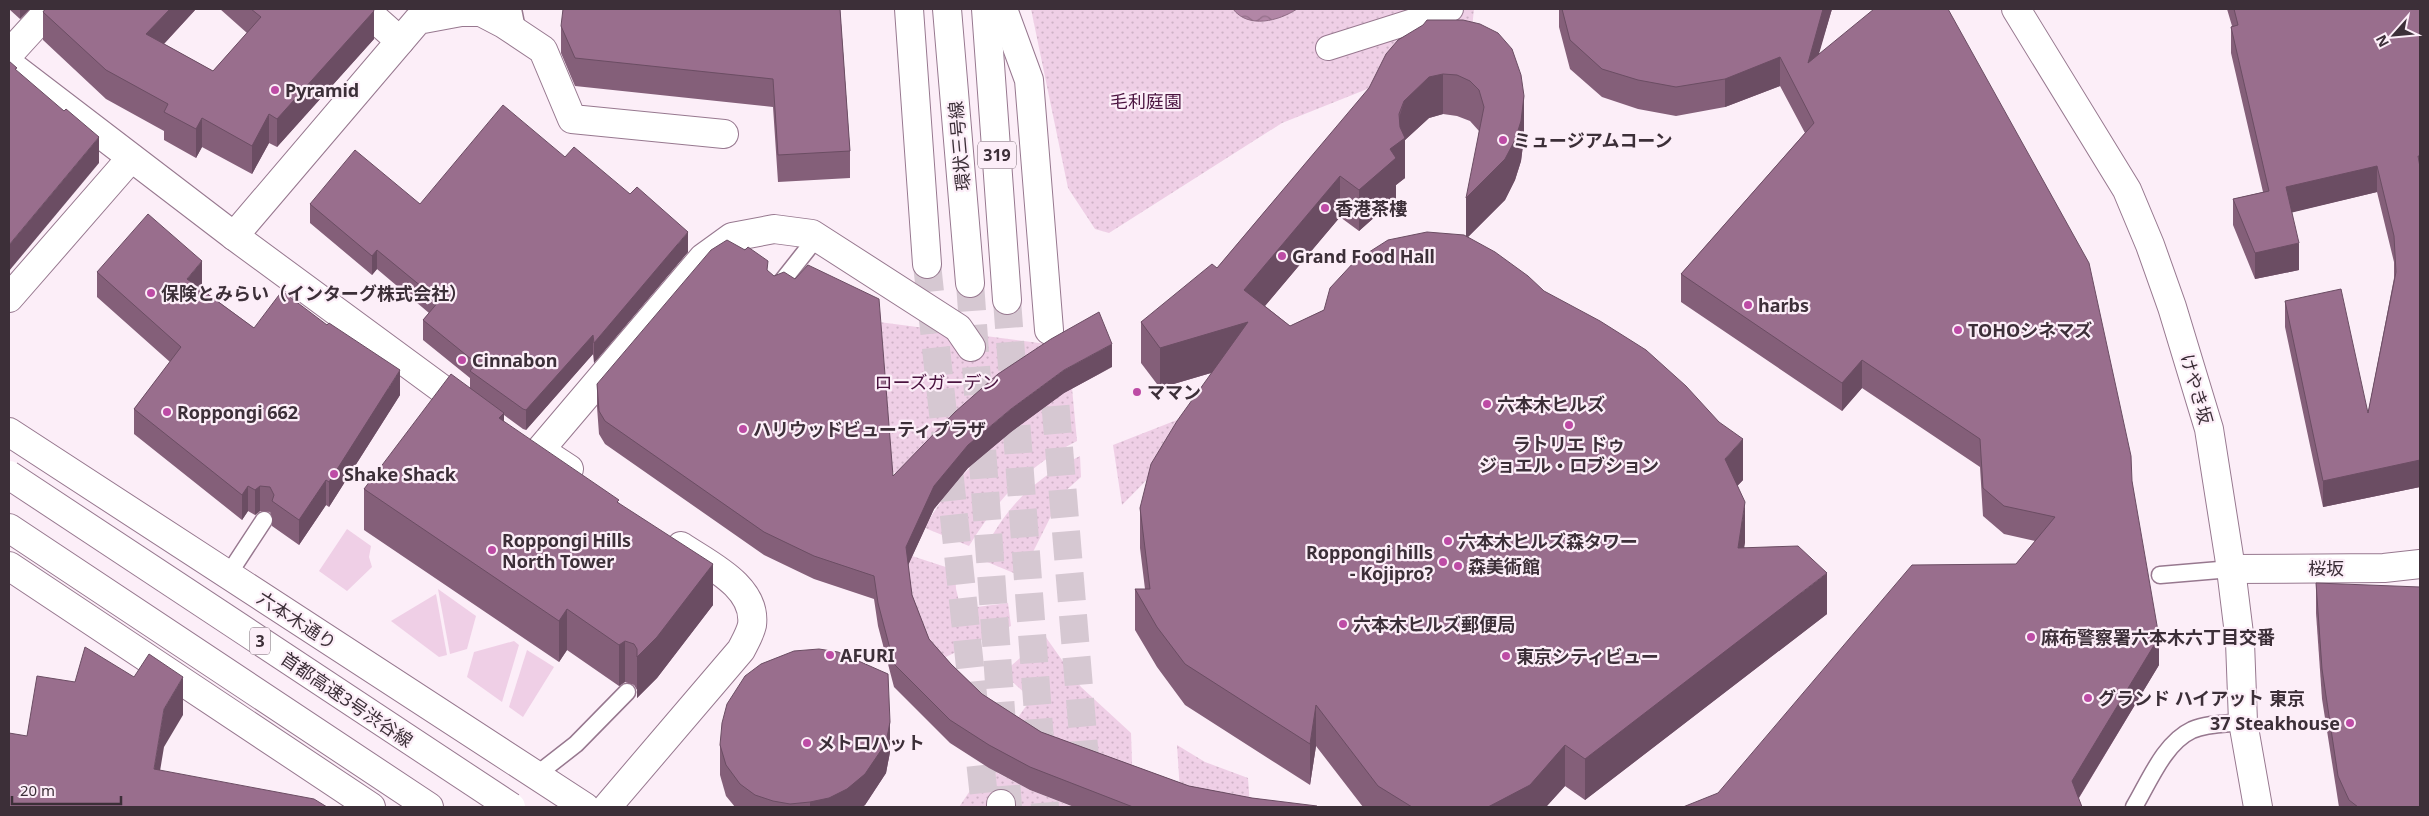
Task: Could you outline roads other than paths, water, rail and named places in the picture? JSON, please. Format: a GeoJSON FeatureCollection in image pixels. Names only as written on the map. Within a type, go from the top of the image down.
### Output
{"type":"FeatureCollection","features":[{"type":"Feature","properties":{"kind":"main road"},"geometry":{"type":"LineString","coordinates":[[9,54],[50,9]]}},
{"type":"Feature","properties":{"kind":"main road"},"geometry":{"type":"LineString","coordinates":[[364,9],[400,41]]}},
{"type":"Feature","properties":{"kind":"main road"},"geometry":{"type":"LineString","coordinates":[[909,9],[927,264]]}},
{"type":"Feature","properties":{"kind":"main road","name":"環状三号線"},"geometry":{"type":"LineString","coordinates":[[947,9],[970,283]]}},
{"type":"Feature","properties":{"kind":"main road","name":"319"},"geometry":{"type":"LineString","coordinates":[[986,9],[1007,300]]}},
{"type":"Feature","properties":{"kind":"main road"},"geometry":{"type":"LineString","coordinates":[[1003,9],[1029,80],[1049,330]]}},
{"type":"Feature","properties":{"kind":"main road","name":"けやき坂"},"geometry":{"type":"LineString","coordinates":[[2016,9],[2127,190],[2150,245],[2172,306],[2209,429],[2232,569],[2240,642],[2243,722],[2258,807]]}},
{"type":"Feature","properties":{"kind":"main road"},"geometry":{"type":"LineString","coordinates":[[234,236],[418,20],[461,12],[481,12],[516,21],[543,50],[572,120],[724,134]]}},
{"type":"Feature","properties":{"kind":"main road"},"geometry":{"type":"LineString","coordinates":[[9,64],[234,236],[493,426]]}},
{"type":"Feature","properties":{"kind":"main road"},"geometry":{"type":"LineString","coordinates":[[9,298],[131,158]]}},
{"type":"Feature","properties":{"kind":"main road"},"geometry":{"type":"LineString","coordinates":[[586,481],[528,447],[703,258],[732,237],[774,229],[817,236],[958,328],[971,347]]}},
{"type":"Feature","properties":{"kind":"main road","name":"六本木通り"},"geometry":{"type":"LineString","coordinates":[[9,432],[585,807]]}},
{"type":"Feature","properties":{"kind":"main road","name":"首都高速3号渋谷線"},"geometry":{"type":"LineString","coordinates":[[9,474],[511,807]]}},
{"type":"Feature","properties":{"kind":"main road"},"geometry":{"type":"LineString","coordinates":[[9,528],[429,807]]}},
{"type":"Feature","properties":{"kind":"main road"},"geometry":{"type":"LineString","coordinates":[[607,807],[741,650],[752,624],[751,610],[747,598],[735,583],[664,534]]}},
{"type":"Feature","properties":{"kind":"main road","name":"桜坂"},"geometry":{"type":"LineString","coordinates":[[2232,569],[2384,568],[2420,564]]}},
{"type":"Feature","properties":{"kind":"main road"},"geometry":{"type":"LineString","coordinates":[[9,566],[372,807]]}},
{"type":"Feature","properties":{"kind":"street"},"geometry":{"type":"LineString","coordinates":[[1328,48],[1450,9]]}},
{"type":"Feature","properties":{"kind":"lane"},"geometry":{"type":"LineString","coordinates":[[776,289],[817,236]]}},
{"type":"Feature","properties":{"kind":"lane"},"geometry":{"type":"LineString","coordinates":[[228,575],[264,520]]}},
{"type":"Feature","properties":{"kind":"lane"},"geometry":{"type":"LineString","coordinates":[[2160,575],[2232,569]]}},
{"type":"Feature","properties":{"kind":"lane"},"geometry":{"type":"LineString","coordinates":[[535,776],[576,744],[627,692]]}},
{"type":"Feature","properties":{"kind":"lane"},"geometry":{"type":"LineString","coordinates":[[2134,807],[2165,754],[2181,736],[2208,726],[2243,722]]}},
{"type":"Feature","properties":{"kind":"water"},"geometry":{"type":"Polygon","coordinates":[[[1233,9],[1297,9],[1273,20],[1255,21],[1239,15],[1233,9]]]}},
{"type":"Feature","properties":{"kind":"tunnel"},"geometry":{"type":"LineString","coordinates":[[927,264],[985,807]]}},
{"type":"Feature","properties":{"kind":"tunnel"},"geometry":{"type":"LineString","coordinates":[[970,283],[1008,807]]}},
{"type":"Feature","properties":{"kind":"tunnel"},"geometry":{"type":"LineString","coordinates":[[1007,300],[1045,807]]}},
{"type":"Feature","properties":{"kind":"tunnel"},"geometry":{"type":"LineString","coordinates":[[1052,364],[1089,807]]}},
{"type":"Feature","properties":{"kind":"place","name":"Pyramid"},"geometry":{"type":"Point","coordinates":[275,90]}},
{"type":"Feature","properties":{"kind":"place","name":"ミュージアムコーン"},"geometry":{"type":"Point","coordinates":[1503,140]}},
{"type":"Feature","properties":{"kind":"place","name":"香港茶樓"},"geometry":{"type":"Point","coordinates":[1325,208]}},
{"type":"Feature","properties":{"kind":"place","name":"Grand Food Hall"},"geometry":{"type":"Point","coordinates":[1282,256]}},
{"type":"Feature","properties":{"kind":"place","name":"保険とみらい（インターグ株式会社）"},"geometry":{"type":"Point","coordinates":[151,293]}},
{"type":"Feature","properties":{"kind":"place","name":"harbs"},"geometry":{"type":"Point","coordinates":[1748,305]}},
{"type":"Feature","properties":{"kind":"place","name":"TOHOシネマズ"},"geometry":{"type":"Point","coordinates":[1958,330]}},
{"type":"Feature","properties":{"kind":"place","name":"Cinnabon"},"geometry":{"type":"Point","coordinates":[462,360]}},
{"type":"Feature","properties":{"kind":"place","name":"ママン"},"geometry":{"type":"Point","coordinates":[1137,392]}},
{"type":"Feature","properties":{"kind":"place","name":"六本木ヒルズ"},"geometry":{"type":"Point","coordinates":[1487,404]}},
{"type":"Feature","properties":{"kind":"place","name":"Roppongi 662"},"geometry":{"type":"Point","coordinates":[167,412]}},
{"type":"Feature","properties":{"kind":"place","name":"ラトリエ ドゥ ジョエル・ロブション"},"geometry":{"type":"Point","coordinates":[1569,425]}},
{"type":"Feature","properties":{"kind":"place","name":"ハリウッドビューティプラザ"},"geometry":{"type":"Point","coordinates":[743,429]}},
{"type":"Feature","properties":{"kind":"place","name":"Shake Shack"},"geometry":{"type":"Point","coordinates":[334,474]}},
{"type":"Feature","properties":{"kind":"place","name":"六本木ヒルズ森タワー"},"geometry":{"type":"Point","coordinates":[1448,541]}},
{"type":"Feature","properties":{"kind":"place","name":"Roppongi Hills North Tower"},"geometry":{"type":"Point","coordinates":[492,550]}},
{"type":"Feature","properties":{"kind":"place","name":"Roppongi hills - Kojipro?"},"geometry":{"type":"Point","coordinates":[1443,562]}},
{"type":"Feature","properties":{"kind":"place","name":"森美術館"},"geometry":{"type":"Point","coordinates":[1458,566]}},
{"type":"Feature","properties":{"kind":"place","name":"六本木ヒルズ郵便局"},"geometry":{"type":"Point","coordinates":[1343,624]}},
{"type":"Feature","properties":{"kind":"place","name":"麻布警察署六本木六丁目交番"},"geometry":{"type":"Point","coordinates":[2031,637]}},
{"type":"Feature","properties":{"kind":"place","name":"AFURI"},"geometry":{"type":"Point","coordinates":[830,655]}},
{"type":"Feature","properties":{"kind":"place","name":"東京シティビュー"},"geometry":{"type":"Point","coordinates":[1506,656]}},
{"type":"Feature","properties":{"kind":"place","name":"グランド ハイアット 東京"},"geometry":{"type":"Point","coordinates":[2088,698]}},
{"type":"Feature","properties":{"kind":"place","name":"37 Steakhouse"},"geometry":{"type":"Point","coordinates":[2350,723]}},
{"type":"Feature","properties":{"kind":"place","name":"メトロハット"},"geometry":{"type":"Point","coordinates":[807,743]}},
{"type":"Feature","properties":{"kind":"park label","name":"毛利庭園"},"geometry":{"type":"Point","coordinates":[1146,101]}},
{"type":"Feature","properties":{"kind":"park label","name":"ローズガーデン"},"geometry":{"type":"Point","coordinates":[937,382]}}]}
